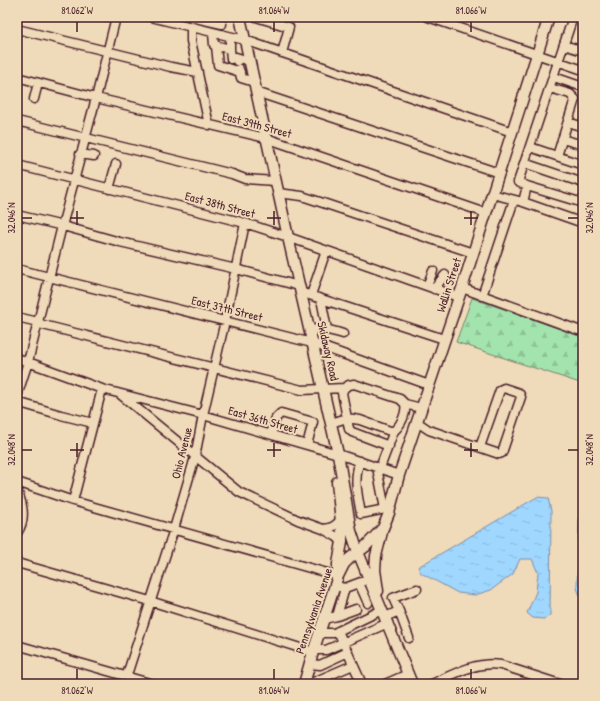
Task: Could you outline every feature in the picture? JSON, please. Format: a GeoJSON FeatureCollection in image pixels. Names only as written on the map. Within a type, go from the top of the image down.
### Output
{"type":"FeatureCollection","features":[{"type":"Feature","properties":{"kind":"main road","name":"Skidaway Road"},"geometry":{"type":"LineString","coordinates":[[240,17],[278,193],[338,454],[350,531],[369,579],[366,604],[385,617],[412,684]]}},
{"type":"Feature","properties":{"kind":"main road","name":"Wallin Street"},"geometry":{"type":"LineString","coordinates":[[358,552],[365,547],[383,528],[388,508],[460,293],[549,17]]}},
{"type":"Feature","properties":{"kind":"main road"},"geometry":{"type":"LineString","coordinates":[[338,576],[338,564],[342,542],[336,476],[340,466]]}},
{"type":"Feature","properties":{"kind":"main road"},"geometry":{"type":"LineString","coordinates":[[366,604],[378,587],[375,570],[376,556],[383,528]]}},
{"type":"Feature","properties":{"kind":"main road","name":"Pennsylvania Avenue"},"geometry":{"type":"LineString","coordinates":[[304,684],[313,651],[338,576],[344,564],[358,552]]}},
{"type":"Feature","properties":{"kind":"street"},"geometry":{"type":"LineString","coordinates":[[17,396],[28,362],[62,226],[77,156],[85,138],[116,17]]}},
{"type":"Feature","properties":{"kind":"street"},"geometry":{"type":"LineString","coordinates":[[151,17],[244,40],[512,132]]}},
{"type":"Feature","properties":{"kind":"street"},"geometry":{"type":"LineString","coordinates":[[209,125],[191,41],[189,26],[190,17],[222,20],[216,33],[214,45],[216,46],[218,65],[249,61]]}},
{"type":"Feature","properties":{"kind":"street"},"geometry":{"type":"LineString","coordinates":[[256,17],[289,27],[282,53]]}},
{"type":"Feature","properties":{"kind":"street"},"geometry":{"type":"LineString","coordinates":[[428,17],[537,53],[583,70]]}},
{"type":"Feature","properties":{"kind":"street"},"geometry":{"type":"LineString","coordinates":[[574,17],[518,182],[583,203]]}},
{"type":"Feature","properties":{"kind":"street"},"geometry":{"type":"LineString","coordinates":[[17,30],[106,52],[198,72]]}},
{"type":"Feature","properties":{"kind":"street"},"geometry":{"type":"LineString","coordinates":[[230,37],[234,62],[241,78],[254,82]]}},
{"type":"Feature","properties":{"kind":"street"},"geometry":{"type":"LineString","coordinates":[[564,45],[583,51]]}},
{"type":"Feature","properties":{"kind":"street"},"geometry":{"type":"LineString","coordinates":[[216,46],[234,62]]}},
{"type":"Feature","properties":{"kind":"street","name":"East 39th Street"},"geometry":{"type":"LineString","coordinates":[[17,77],[96,98],[266,138],[486,213]]}},
{"type":"Feature","properties":{"kind":"street"},"geometry":{"type":"LineString","coordinates":[[554,77],[583,87]]}},
{"type":"Feature","properties":{"kind":"street"},"geometry":{"type":"LineString","coordinates":[[34,99],[38,83]]}},
{"type":"Feature","properties":{"kind":"street"},"geometry":{"type":"LineString","coordinates":[[550,88],[570,94],[575,99],[557,156]]}},
{"type":"Feature","properties":{"kind":"street"},"geometry":{"type":"LineString","coordinates":[[256,92],[499,174]]}},
{"type":"Feature","properties":{"kind":"street"},"geometry":{"type":"LineString","coordinates":[[17,121],[232,174],[245,179],[276,181]]}},
{"type":"Feature","properties":{"kind":"street"},"geometry":{"type":"LineString","coordinates":[[568,122],[583,127]]}},
{"type":"Feature","properties":{"kind":"street"},"geometry":{"type":"LineString","coordinates":[[562,139],[583,145]]}},
{"type":"Feature","properties":{"kind":"street"},"geometry":{"type":"LineString","coordinates":[[530,146],[583,165]]}},
{"type":"Feature","properties":{"kind":"street"},"geometry":{"type":"LineString","coordinates":[[77,156],[94,156]]}},
{"type":"Feature","properties":{"kind":"street"},"geometry":{"type":"LineString","coordinates":[[524,163],[583,183]]}},
{"type":"Feature","properties":{"kind":"street"},"geometry":{"type":"LineString","coordinates":[[109,189],[116,164]]}},
{"type":"Feature","properties":{"kind":"street","name":"East 38th Street"},"geometry":{"type":"LineString","coordinates":[[17,166],[245,223],[326,251],[406,275],[430,288],[482,296],[578,330],[583,330]]}},
{"type":"Feature","properties":{"kind":"street"},"geometry":{"type":"LineString","coordinates":[[523,202],[527,186]]}},
{"type":"Feature","properties":{"kind":"street"},"geometry":{"type":"LineString","coordinates":[[278,193],[302,196],[473,253]]}},
{"type":"Feature","properties":{"kind":"street"},"geometry":{"type":"LineString","coordinates":[[492,194],[523,202],[583,223]]}},
{"type":"Feature","properties":{"kind":"street"},"geometry":{"type":"LineString","coordinates":[[482,296],[514,200]]}},
{"type":"Feature","properties":{"kind":"street"},"geometry":{"type":"LineString","coordinates":[[17,215],[120,242],[236,269],[300,289],[321,299],[444,338]]}},
{"type":"Feature","properties":{"kind":"street","name":"Ohio Avenue"},"geometry":{"type":"LineString","coordinates":[[125,680],[174,529],[195,457],[245,223]]}},
{"type":"Feature","properties":{"kind":"street"},"geometry":{"type":"LineString","coordinates":[[311,295],[326,251]]}},
{"type":"Feature","properties":{"kind":"street","name":"East 37th Street"},"geometry":{"type":"LineString","coordinates":[[17,269],[312,343],[428,385]]}},
{"type":"Feature","properties":{"kind":"street"},"geometry":{"type":"LineString","coordinates":[[430,288],[433,271]]}},
{"type":"Feature","properties":{"kind":"street"},"geometry":{"type":"LineString","coordinates":[[430,288],[445,275]]}},
{"type":"Feature","properties":{"kind":"street"},"geometry":{"type":"LineString","coordinates":[[321,299],[328,329]]}},
{"type":"Feature","properties":{"kind":"street"},"geometry":{"type":"LineString","coordinates":[[17,317],[38,322],[43,326],[302,390],[344,388],[354,384],[400,399],[405,404],[421,408]]}},
{"type":"Feature","properties":{"kind":"street"},"geometry":{"type":"LineString","coordinates":[[309,330],[320,328],[342,334]]}},
{"type":"Feature","properties":{"kind":"street","name":"East 36th Street"},"geometry":{"type":"LineString","coordinates":[[17,358],[102,389],[204,414],[338,454],[399,475]]}},
{"type":"Feature","properties":{"kind":"street"},"geometry":{"type":"LineString","coordinates":[[344,388],[342,393],[349,429],[352,432],[389,446]]}},
{"type":"Feature","properties":{"kind":"street"},"geometry":{"type":"LineString","coordinates":[[416,422],[429,430],[480,448],[499,454],[502,453],[521,397],[519,393],[504,388],[500,390],[480,448]]}},
{"type":"Feature","properties":{"kind":"street"},"geometry":{"type":"LineString","coordinates":[[73,501],[102,389]]}},
{"type":"Feature","properties":{"kind":"street"},"geometry":{"type":"LineString","coordinates":[[119,394],[238,492],[323,530],[337,537],[342,542]]}},
{"type":"Feature","properties":{"kind":"street"},"geometry":{"type":"LineString","coordinates":[[17,402],[93,423]]}},
{"type":"Feature","properties":{"kind":"street"},"geometry":{"type":"LineString","coordinates":[[360,462],[356,470],[355,479],[361,514],[388,508],[377,476],[394,431],[401,423],[406,407],[405,404]]}},
{"type":"Feature","properties":{"kind":"street"},"geometry":{"type":"LineString","coordinates":[[271,434],[276,418],[281,414],[313,422],[307,445]]}},
{"type":"Feature","properties":{"kind":"street"},"geometry":{"type":"LineString","coordinates":[[330,422],[347,418],[360,420],[394,431]]}},
{"type":"Feature","properties":{"kind":"street"},"geometry":{"type":"LineString","coordinates":[[17,482],[73,501],[338,576]]}},
{"type":"Feature","properties":{"kind":"street"},"geometry":{"type":"LineString","coordinates":[[17,491],[21,499],[24,518],[17,532]]}},
{"type":"Feature","properties":{"kind":"street"},"geometry":{"type":"LineString","coordinates":[[323,530],[337,525],[341,519]]}},
{"type":"Feature","properties":{"kind":"street"},"geometry":{"type":"LineString","coordinates":[[17,563],[150,601],[313,651],[326,650],[344,644],[385,617]]}},
{"type":"Feature","properties":{"kind":"street"},"geometry":{"type":"LineString","coordinates":[[334,586],[345,588],[369,579]]}},
{"type":"Feature","properties":{"kind":"street"},"geometry":{"type":"LineString","coordinates":[[324,619],[337,616],[366,604],[359,583]]}},
{"type":"Feature","properties":{"kind":"street"},"geometry":{"type":"LineString","coordinates":[[337,616],[345,588]]}},
{"type":"Feature","properties":{"kind":"street"},"geometry":{"type":"LineString","coordinates":[[409,638],[393,598],[416,589]]}},
{"type":"Feature","properties":{"kind":"street"},"geometry":{"type":"LineString","coordinates":[[319,633],[334,633],[399,612]]}},
{"type":"Feature","properties":{"kind":"street"},"geometry":{"type":"LineString","coordinates":[[338,631],[361,682],[352,684]]}},
{"type":"Feature","properties":{"kind":"street"},"geometry":{"type":"LineString","coordinates":[[17,646],[125,680],[152,684]]}},
{"type":"Feature","properties":{"kind":"street"},"geometry":{"type":"LineString","coordinates":[[310,664],[320,665],[348,652]]}},
{"type":"Feature","properties":{"kind":"street"},"geometry":{"type":"LineString","coordinates":[[432,684],[463,670],[491,663],[556,683]]}},
{"type":"Feature","properties":{"kind":"street"},"geometry":{"type":"LineString","coordinates":[[309,684],[353,665]]}},
{"type":"Feature","properties":{"kind":"street"},"geometry":{"type":"LineString","coordinates":[[386,684],[408,674]]}},
{"type":"Feature","properties":{"kind":"green space"},"geometry":{"type":"Polygon","coordinates":[[[472,298],[583,337],[583,384],[456,342],[472,298]]]}},
{"type":"Feature","properties":{"kind":"water"},"geometry":{"type":"Polygon","coordinates":[[[583,482],[583,604],[577,588],[580,484],[583,482]]]}},
{"type":"Feature","properties":{"kind":"water"},"geometry":{"type":"Polygon","coordinates":[[[537,497],[548,498],[551,511],[550,615],[544,619],[533,618],[527,613],[536,592],[538,573],[532,559],[520,559],[513,574],[491,590],[475,595],[458,593],[421,573],[418,567],[537,497]]]}}]}
